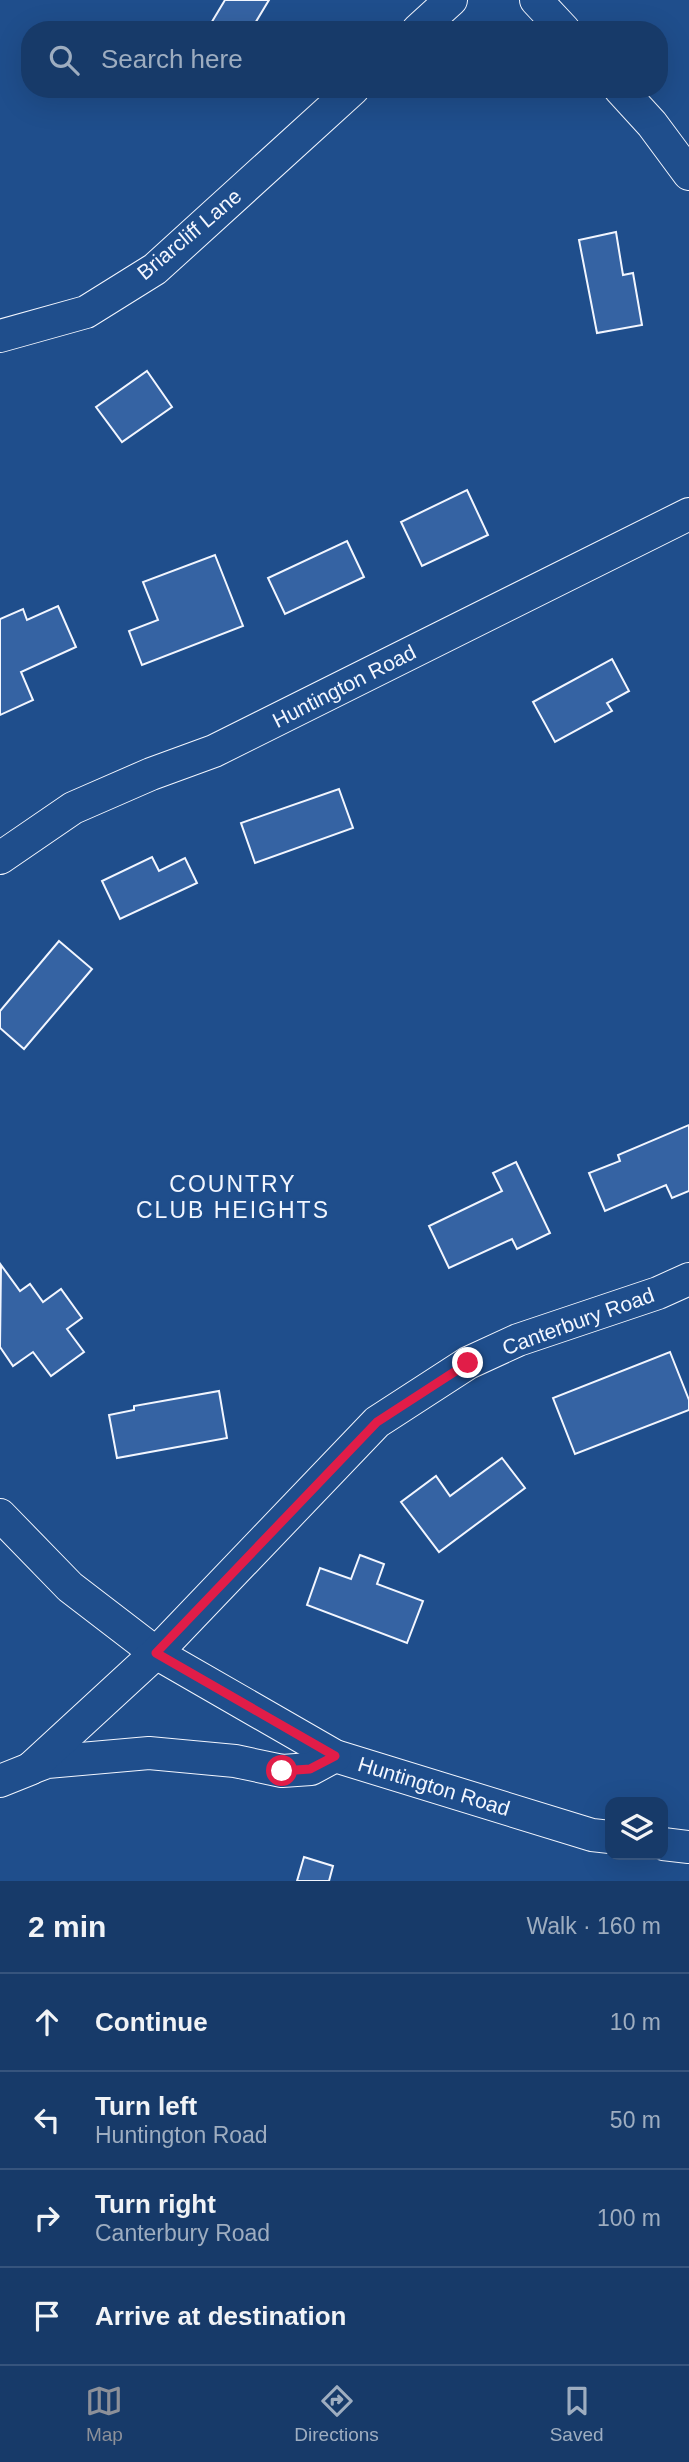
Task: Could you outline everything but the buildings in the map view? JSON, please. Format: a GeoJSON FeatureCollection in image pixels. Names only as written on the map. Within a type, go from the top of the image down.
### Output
{"type":"FeatureCollection","features":[{"type":"Feature","properties":{"kind":"street"},"geometry":{"type":"LineString","coordinates":[[428,21],[451,0]]}},
{"type":"Feature","properties":{"kind":"street"},"geometry":{"type":"LineString","coordinates":[[536,0],[556,21]]}},
{"type":"Feature","properties":{"kind":"street","name":"Briarcliff Lane"},"geometry":{"type":"LineString","coordinates":[[0,336],[86,312],[155,269],[343,98]]}},
{"type":"Feature","properties":{"kind":"street"},"geometry":{"type":"LineString","coordinates":[[628,98],[652,124],[689,174]]}},
{"type":"Feature","properties":{"kind":"street","name":"Huntington Road"},"geometry":{"type":"LineString","coordinates":[[0,858],[73,808],[151,774],[214,751],[689,514]]}},
{"type":"Feature","properties":{"kind":"street","name":"Canterbury Road"},"geometry":{"type":"LineString","coordinates":[[0,1781],[30,1769],[156,1653],[377,1422],[468,1363],[518,1340],[658,1293],[689,1279]]}},
{"type":"Feature","properties":{"kind":"street","name":"Huntington Road"},"geometry":{"type":"LineString","coordinates":[[0,1515],[70,1587],[156,1653],[335,1756],[592,1835],[605,1836]]}},
{"type":"Feature","properties":{"kind":"street"},"geometry":{"type":"LineString","coordinates":[[30,1769],[47,1762],[149,1753],[235,1761],[282,1771],[310,1769],[335,1756]]}},
{"type":"Feature","properties":{"kind":"street"},"geometry":{"type":"LineString","coordinates":[[668,1845],[689,1847]]}},
{"type":"Feature","properties":{"kind":"district","name":"COUNTRY CLUB HEIGHTS"},"geometry":{"type":"Point","coordinates":[233,1197]}},
{"type":"Feature","properties":{"kind":"route"},"geometry":{"type":"LineString","coordinates":[[282,1771],[310,1769],[335,1756],[156,1653],[377,1422],[468,1363]]}}]}
